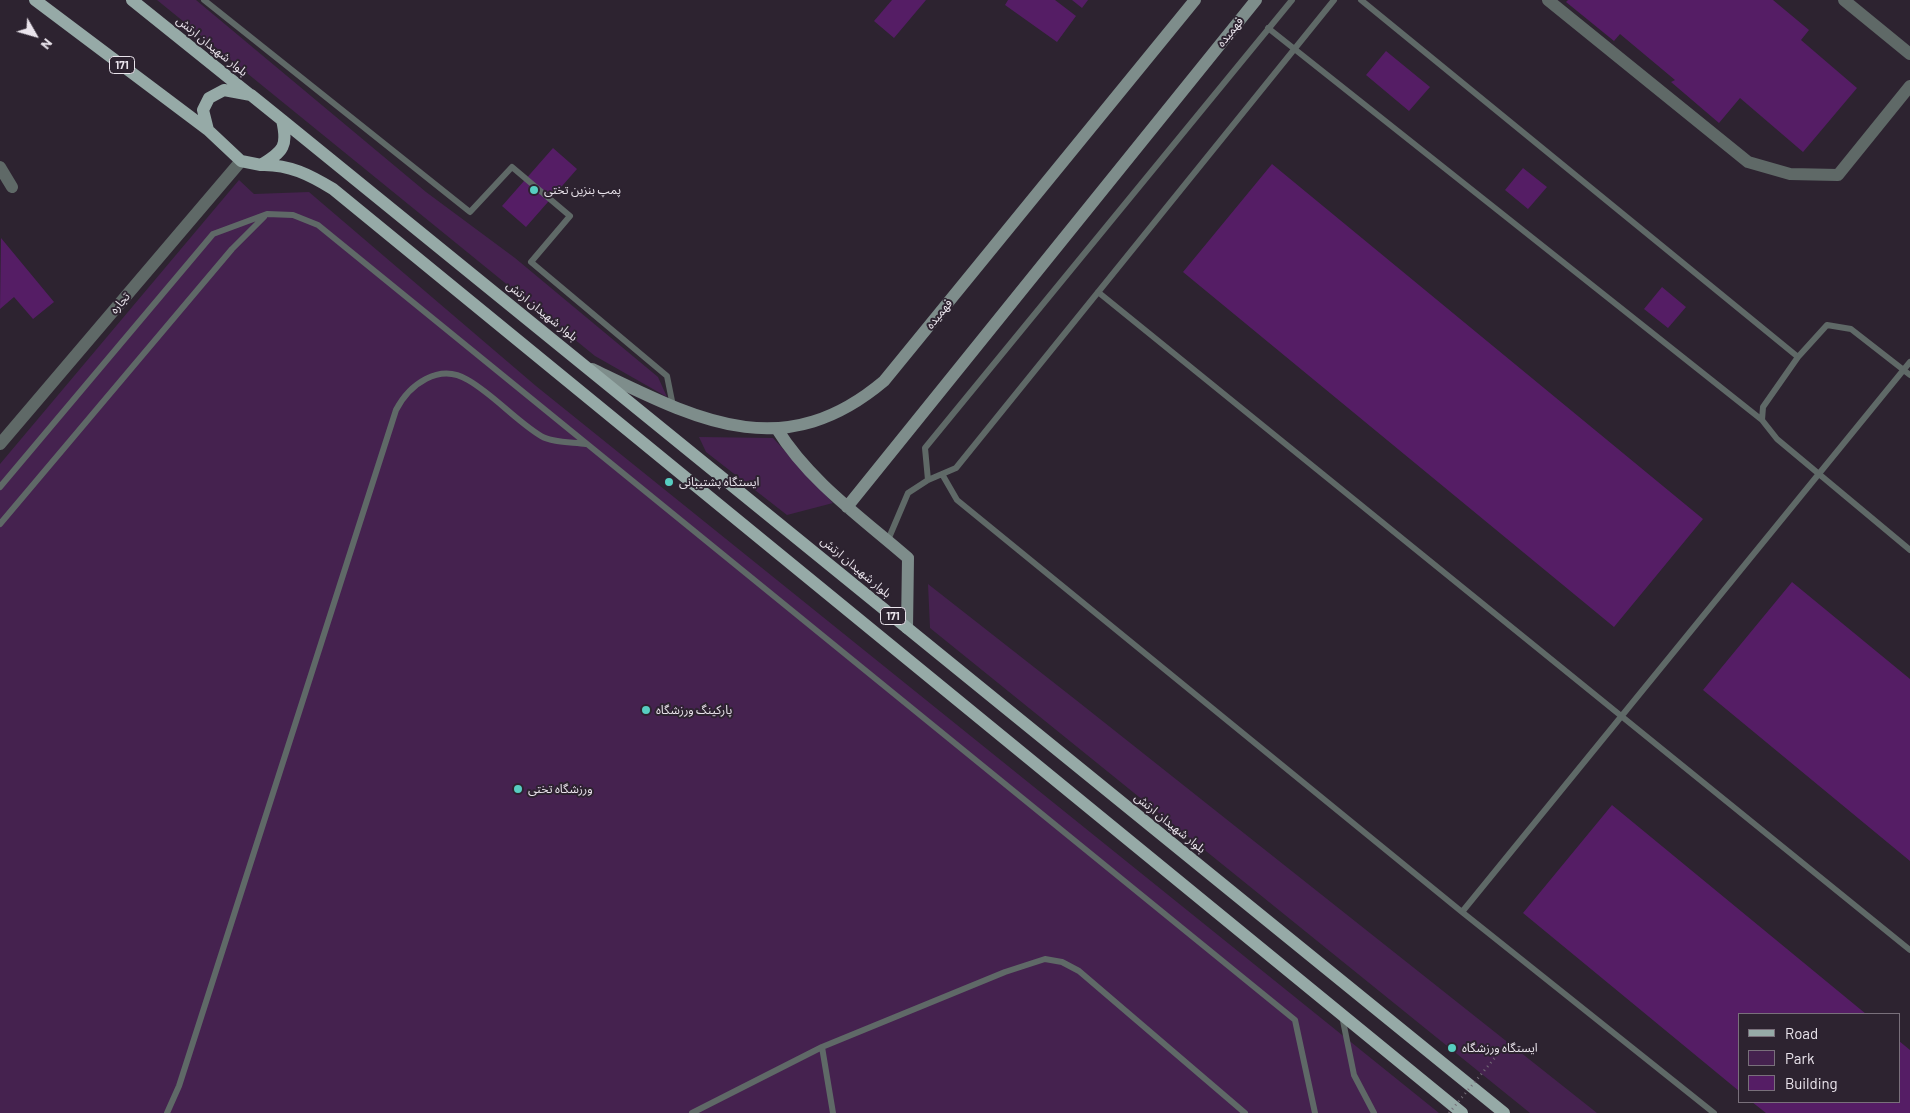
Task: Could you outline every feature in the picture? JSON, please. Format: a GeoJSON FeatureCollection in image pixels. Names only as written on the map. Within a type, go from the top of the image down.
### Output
{"type":"FeatureCollection","features":[{"type":"Feature","properties":{"kind":"main road","name":"171"},"geometry":{"type":"LineString","coordinates":[[35,0],[208,130]]}},
{"type":"Feature","properties":{"kind":"main road","name":"بلوار شهیدان ارتش"},"geometry":{"type":"LineString","coordinates":[[132,0],[251,95]]}},
{"type":"Feature","properties":{"kind":"main road","name":"فهمیده"},"geometry":{"type":"LineString","coordinates":[[589,368],[674,408],[722,423],[777,429],[811,424],[866,396],[884,381],[1195,0]]}},
{"type":"Feature","properties":{"kind":"main road","name":"فهمیده"},"geometry":{"type":"LineString","coordinates":[[847,508],[1256,0]]}},
{"type":"Feature","properties":{"kind":"main road"},"geometry":{"type":"LineString","coordinates":[[224,90],[251,95],[282,120],[284,145],[277,155],[261,165],[241,161],[208,130],[203,110],[209,98],[224,90]]}},
{"type":"Feature","properties":{"kind":"main road","name":"بلوار شهیدان ارتش"},"geometry":{"type":"LineString","coordinates":[[282,120],[1504,1113]]}},
{"type":"Feature","properties":{"kind":"main road","name":"171"},"geometry":{"type":"LineString","coordinates":[[261,165],[279,164],[308,174],[333,189],[1462,1113]]}},
{"type":"Feature","properties":{"kind":"main road"},"geometry":{"type":"LineString","coordinates":[[777,429],[788,447],[847,508],[908,558],[907,628]]}},
{"type":"Feature","properties":{"kind":"street"},"geometry":{"type":"LineString","coordinates":[[1548,0],[1748,162],[1790,174],[1838,175],[1910,86]]}},
{"type":"Feature","properties":{"kind":"street"},"geometry":{"type":"LineString","coordinates":[[1844,0],[1910,54]]}},
{"type":"Feature","properties":{"kind":"street","name":"تجاره"},"geometry":{"type":"LineString","coordinates":[[0,444],[241,161]]}},
{"type":"Feature","properties":{"kind":"street"},"geometry":{"type":"LineString","coordinates":[[0,167],[12,187]]}},
{"type":"Feature","properties":{"kind":"lane"},"geometry":{"type":"LineString","coordinates":[[204,0],[470,212],[512,167],[570,216],[531,262],[667,376],[674,408]]}},
{"type":"Feature","properties":{"kind":"lane"},"geometry":{"type":"LineString","coordinates":[[928,480],[925,448],[1292,0]]}},
{"type":"Feature","properties":{"kind":"lane"},"geometry":{"type":"LineString","coordinates":[[888,540],[908,493],[928,480],[956,468],[1334,0]]}},
{"type":"Feature","properties":{"kind":"lane"},"geometry":{"type":"LineString","coordinates":[[1361,0],[1798,358]]}},
{"type":"Feature","properties":{"kind":"lane"},"geometry":{"type":"LineString","coordinates":[[1268,28],[1762,420],[1777,439],[1910,550]]}},
{"type":"Feature","properties":{"kind":"lane"},"geometry":{"type":"LineString","coordinates":[[0,524],[232,249],[267,214]]}},
{"type":"Feature","properties":{"kind":"lane"},"geometry":{"type":"LineString","coordinates":[[0,487],[213,234],[267,214],[293,215],[318,225],[1295,1020],[1316,1113]]}},
{"type":"Feature","properties":{"kind":"lane"},"geometry":{"type":"LineString","coordinates":[[1098,292],[1621,718],[1910,950]]}},
{"type":"Feature","properties":{"kind":"lane"},"geometry":{"type":"LineString","coordinates":[[1762,420],[1763,407],[1798,358],[1827,325],[1851,329],[1910,375]]}},
{"type":"Feature","properties":{"kind":"lane"},"geometry":{"type":"LineString","coordinates":[[1462,912],[1910,362]]}},
{"type":"Feature","properties":{"kind":"lane"},"geometry":{"type":"LineString","coordinates":[[167,1113],[179,1086],[392,420],[404,395],[416,383],[432,376],[450,374],[466,378],[543,437],[587,444]]}},
{"type":"Feature","properties":{"kind":"lane"},"geometry":{"type":"LineString","coordinates":[[942,474],[957,500],[1462,912],[1714,1113]]}},
{"type":"Feature","properties":{"kind":"lane"},"geometry":{"type":"LineString","coordinates":[[692,1113],[822,1047],[1005,972],[1045,959],[1062,962],[1078,971],[1245,1113]]}},
{"type":"Feature","properties":{"kind":"lane"},"geometry":{"type":"LineString","coordinates":[[1342,1015],[1354,1075],[1374,1113]]}},
{"type":"Feature","properties":{"kind":"lane"},"geometry":{"type":"LineString","coordinates":[[822,1047],[833,1113]]}},
{"type":"Feature","properties":{"kind":"path"},"geometry":{"type":"LineString","coordinates":[[1449,1113],[1498,1054]]}},
{"type":"Feature","properties":{"kind":"green space"},"geometry":{"type":"Polygon","coordinates":[[[157,0],[196,0],[426,192],[515,258],[658,377],[667,397],[595,356],[157,0]]]}},
{"type":"Feature","properties":{"kind":"green space","name":"ورزشگاه تختی"},"geometry":{"type":"Polygon","coordinates":[[[239,180],[254,194],[309,192],[536,386],[1439,1113],[0,1113],[0,464],[239,180]]]}},
{"type":"Feature","properties":{"kind":"green space"},"geometry":{"type":"Polygon","coordinates":[[[699,437],[773,438],[833,503],[787,515],[706,452],[699,437]]]}},
{"type":"Feature","properties":{"kind":"green space"},"geometry":{"type":"Polygon","coordinates":[[[928,584],[1597,1113],[1530,1113],[930,628],[928,584]]]}},
{"type":"Feature","properties":{"kind":"building"},"geometry":{"type":"Polygon","coordinates":[[[892,0],[926,0],[894,38],[874,21],[892,0]]]}},
{"type":"Feature","properties":{"kind":"building"},"geometry":{"type":"Polygon","coordinates":[[[1008,0],[1055,0],[1076,16],[1057,42],[1005,5],[1008,0]]]}},
{"type":"Feature","properties":{"kind":"building"},"geometry":{"type":"Polygon","coordinates":[[[1072,0],[1088,0],[1082,8],[1072,0]]]}},
{"type":"Feature","properties":{"kind":"building"},"geometry":{"type":"Polygon","coordinates":[[[1568,0],[1773,0],[1809,30],[1801,40],[1857,88],[1803,152],[1740,98],[1719,123],[1671,82],[1675,80],[1620,34],[1614,41],[1566,2],[1568,0]]]}},
{"type":"Feature","properties":{"kind":"building"},"geometry":{"type":"Polygon","coordinates":[[[1386,51],[1430,87],[1409,111],[1366,75],[1386,51]]]}},
{"type":"Feature","properties":{"kind":"building"},"geometry":{"type":"Polygon","coordinates":[[[553,148],[577,169],[526,227],[502,206],[553,148]]]}},
{"type":"Feature","properties":{"kind":"building"},"geometry":{"type":"Polygon","coordinates":[[[1272,164],[1703,519],[1614,627],[1183,272],[1272,164]]]}},
{"type":"Feature","properties":{"kind":"building"},"geometry":{"type":"Polygon","coordinates":[[[1523,168],[1547,187],[1528,209],[1505,190],[1523,168]]]}},
{"type":"Feature","properties":{"kind":"building"},"geometry":{"type":"Polygon","coordinates":[[[1,238],[54,302],[33,319],[14,297],[0,309],[1,238]]]}},
{"type":"Feature","properties":{"kind":"building"},"geometry":{"type":"Polygon","coordinates":[[[1662,287],[1686,307],[1668,328],[1644,309],[1662,287]]]}},
{"type":"Feature","properties":{"kind":"building"},"geometry":{"type":"Polygon","coordinates":[[[1792,582],[1910,679],[1910,861],[1703,690],[1792,582]]]}},
{"type":"Feature","properties":{"kind":"building"},"geometry":{"type":"Polygon","coordinates":[[[1612,805],[1865,1013],[1738,1013],[1738,1090],[1523,913],[1612,805]]]}},
{"type":"Feature","properties":{"kind":"building"},"geometry":{"type":"Polygon","coordinates":[[[1900,1042],[1910,1050],[1910,1113],[1766,1113],[1753,1103],[1900,1103],[1900,1042]]]}},
{"type":"Feature","properties":{"kind":"place","name":"پمپ بنزین تختی"},"geometry":{"type":"Point","coordinates":[534,190]}},
{"type":"Feature","properties":{"kind":"place","name":"ایستگاه پشتیبانی"},"geometry":{"type":"Point","coordinates":[669,482]}},
{"type":"Feature","properties":{"kind":"place","name":"پارکینگ ورزشگاه"},"geometry":{"type":"Point","coordinates":[646,710]}},
{"type":"Feature","properties":{"kind":"place","name":"ورزشگاه تختی"},"geometry":{"type":"Point","coordinates":[518,789]}},
{"type":"Feature","properties":{"kind":"place","name":"ایستگاه ورزشگاه"},"geometry":{"type":"Point","coordinates":[1452,1048]}}]}
